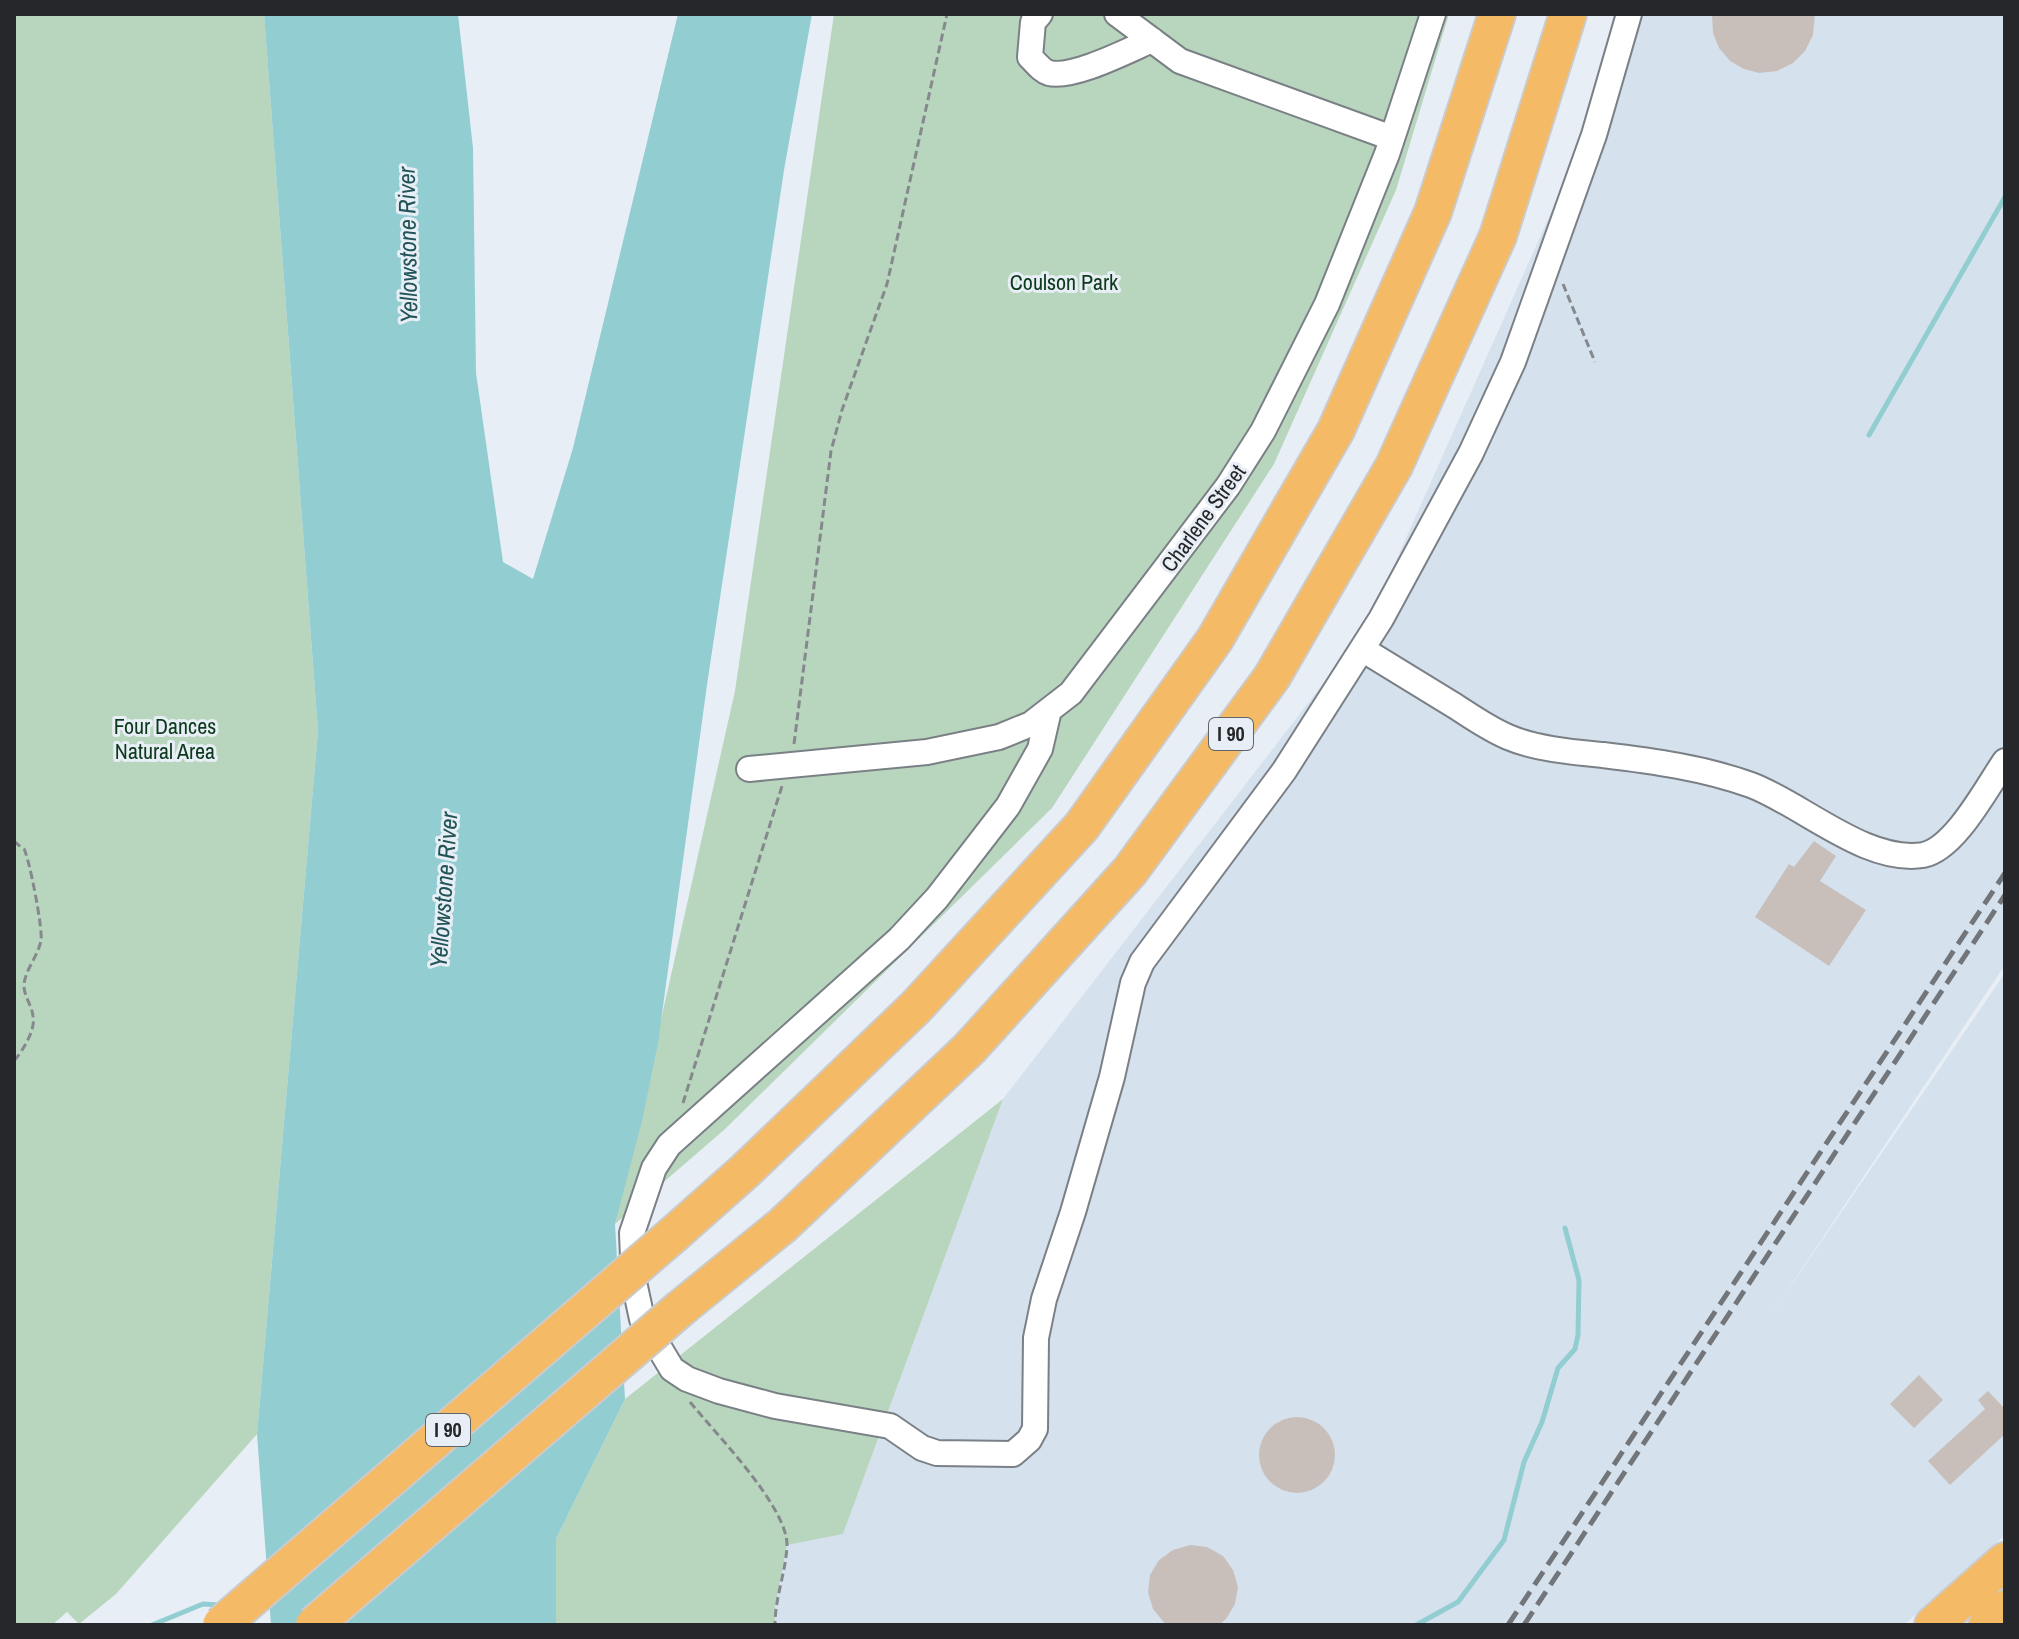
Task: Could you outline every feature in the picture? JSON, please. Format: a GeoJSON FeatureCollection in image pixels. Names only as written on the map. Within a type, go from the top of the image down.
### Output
{"type":"FeatureCollection","features":[{"type":"Feature","properties":{"kind":"highway","name":"I 90"},"geometry":{"type":"LineString","coordinates":[[221,1625],[745,1171],[916,1007],[1082,826],[1215,639],[1336,430],[1433,212],[1497,14]]}},
{"type":"Feature","properties":{"kind":"highway","name":"I 90"},"geometry":{"type":"LineString","coordinates":[[314,1625],[681,1308],[783,1225],[969,1049],[1130,871],[1272,677],[1394,466],[1491,250],[1568,14]]}},
{"type":"Feature","properties":{"kind":"highway"},"geometry":{"type":"LineString","coordinates":[[1933,1625],[2005,1561]]}},
{"type":"Feature","properties":{"kind":"highway"},"geometry":{"type":"LineString","coordinates":[[1987,1625],[2005,1609]]}},
{"type":"Feature","properties":{"kind":"street"},"geometry":{"type":"LineString","coordinates":[[1040,14],[1033,22],[1030,57],[1046,72],[1058,74],[1081,69],[1152,40]]}},
{"type":"Feature","properties":{"kind":"street"},"geometry":{"type":"LineString","coordinates":[[1117,14],[1180,61],[1392,138]]}},
{"type":"Feature","properties":{"kind":"street","name":"Charlene Street"},"geometry":{"type":"LineString","coordinates":[[749,769],[927,752],[999,737],[1031,724],[1071,693],[1228,486],[1263,431],[1327,304],[1392,138],[1433,14]]}},
{"type":"Feature","properties":{"kind":"street"},"geometry":{"type":"LineString","coordinates":[[1049,710],[1040,749],[1008,806],[937,898],[899,939],[669,1145],[654,1168],[632,1233],[634,1282],[642,1319],[672,1369],[687,1379],[775,1406],[890,1426],[922,1448],[937,1453],[1013,1454],[1029,1440],[1035,1429],[1036,1338],[1044,1299],[1112,1077],[1133,983],[1142,962],[1284,771],[1362,649],[1421,550],[1471,453],[1513,362],[1594,135],[1629,14]]}},
{"type":"Feature","properties":{"kind":"street"},"geometry":{"type":"LineString","coordinates":[[1362,649],[1508,738],[1547,747],[1673,765],[1754,786],[1821,824],[1875,849],[1903,857],[1927,855],[1943,845],[1959,828],[2005,761]]}},
{"type":"Feature","properties":{"kind":"path"},"geometry":{"type":"LineString","coordinates":[[683,1103],[796,737],[831,451],[842,410],[887,284],[947,14]]}},
{"type":"Feature","properties":{"kind":"path"},"geometry":{"type":"LineString","coordinates":[[1551,254],[1595,362]]}},
{"type":"Feature","properties":{"kind":"path"},"geometry":{"type":"LineString","coordinates":[[14,841],[23,849],[30,868],[33,895],[41,917],[41,940],[24,986],[34,1018],[24,1048],[14,1061]]}},
{"type":"Feature","properties":{"kind":"path"},"geometry":{"type":"LineString","coordinates":[[682,1392],[768,1498],[783,1526],[787,1544],[775,1606],[775,1625]]}},
{"type":"Feature","properties":{"kind":"shaded area"},"geometry":{"type":"Polygon","coordinates":[[[1614,14],[2005,14],[2005,965],[1769,1318],[2005,973],[2005,1535],[1904,1625],[775,1625],[775,1606],[787,1544],[843,1534],[1003,1099],[1366,628],[1597,109],[1614,14]]]}},
{"type":"Feature","properties":{"kind":"green space","name":"Four Dances Natural Area"},"geometry":{"type":"Polygon","coordinates":[[[14,14],[264,14],[318,731],[257,1434],[116,1594],[79,1624],[67,1612],[52,1625],[14,1625],[14,14]]]}},
{"type":"Feature","properties":{"kind":"green space","name":"Coulson Park"},"geometry":{"type":"Polygon","coordinates":[[[834,14],[1449,14],[1396,190],[1274,464],[1052,808],[724,1130],[615,1224],[735,691],[834,14]]]}},
{"type":"Feature","properties":{"kind":"green space"},"geometry":{"type":"Polygon","coordinates":[[[1003,1099],[843,1534],[787,1545],[775,1606],[775,1625],[556,1625],[556,1539],[625,1399],[1003,1099]]]}},
{"type":"Feature","properties":{"kind":"water","name":"Yellowstone River"},"geometry":{"type":"Polygon","coordinates":[[[264,14],[458,14],[473,148],[476,373],[503,562],[533,579],[573,448],[678,14],[812,14],[784,170],[707,685],[658,1043],[642,1121],[615,1224],[625,1399],[556,1539],[556,1625],[271,1625],[257,1434],[318,731],[264,14]]]}},
{"type":"Feature","properties":{"kind":"building"},"geometry":{"type":"Polygon","coordinates":[[[1712,14],[1815,14],[1813,35],[1805,51],[1793,63],[1777,71],[1759,73],[1730,61],[1719,48],[1713,33],[1712,14]]]}},
{"type":"Feature","properties":{"kind":"building"},"geometry":{"type":"Polygon","coordinates":[[[1814,841],[1836,856],[1820,881],[1866,910],[1829,966],[1755,917],[1789,864],[1794,867],[1814,841]]]}},
{"type":"Feature","properties":{"kind":"building"},"geometry":{"type":"Polygon","coordinates":[[[1919,1375],[1943,1400],[1914,1428],[1890,1404],[1919,1375]]]}},
{"type":"Feature","properties":{"kind":"building"},"geometry":{"type":"Polygon","coordinates":[[[1988,1391],[2005,1409],[2005,1434],[1950,1485],[1928,1461],[1985,1409],[1978,1400],[1988,1391]]]}},
{"type":"Feature","properties":{"kind":"building"},"geometry":{"type":"Polygon","coordinates":[[[1290,1417],[1304,1417],[1318,1423],[1329,1434],[1335,1455],[1332,1470],[1324,1482],[1304,1493],[1290,1493],[1276,1487],[1265,1476],[1259,1462],[1259,1448],[1265,1434],[1276,1423],[1290,1417]]]}},
{"type":"Feature","properties":{"kind":"building"},"geometry":{"type":"Polygon","coordinates":[[[1190,1545],[1207,1547],[1223,1556],[1233,1570],[1238,1587],[1235,1604],[1219,1625],[1166,1625],[1153,1609],[1148,1592],[1150,1575],[1159,1560],[1173,1550],[1190,1545]]]}},
{"type":"Feature","properties":{"kind":"waterway"},"geometry":{"type":"LineString","coordinates":[[1869,435],[2005,197]]}},
{"type":"Feature","properties":{"kind":"waterway"},"geometry":{"type":"LineString","coordinates":[[1416,1625],[1458,1602],[1504,1540],[1524,1462],[1542,1422],[1558,1368],[1575,1349],[1578,1335],[1579,1280],[1565,1228]]}},
{"type":"Feature","properties":{"kind":"waterway"},"geometry":{"type":"LineString","coordinates":[[152,1625],[203,1604],[220,1605]]}},
{"type":"Feature","properties":{"kind":"railway"},"geometry":{"type":"LineString","coordinates":[[1508,1625],[2005,873]]}},
{"type":"Feature","properties":{"kind":"railway"},"geometry":{"type":"LineString","coordinates":[[1524,1625],[2005,895]]}}]}
